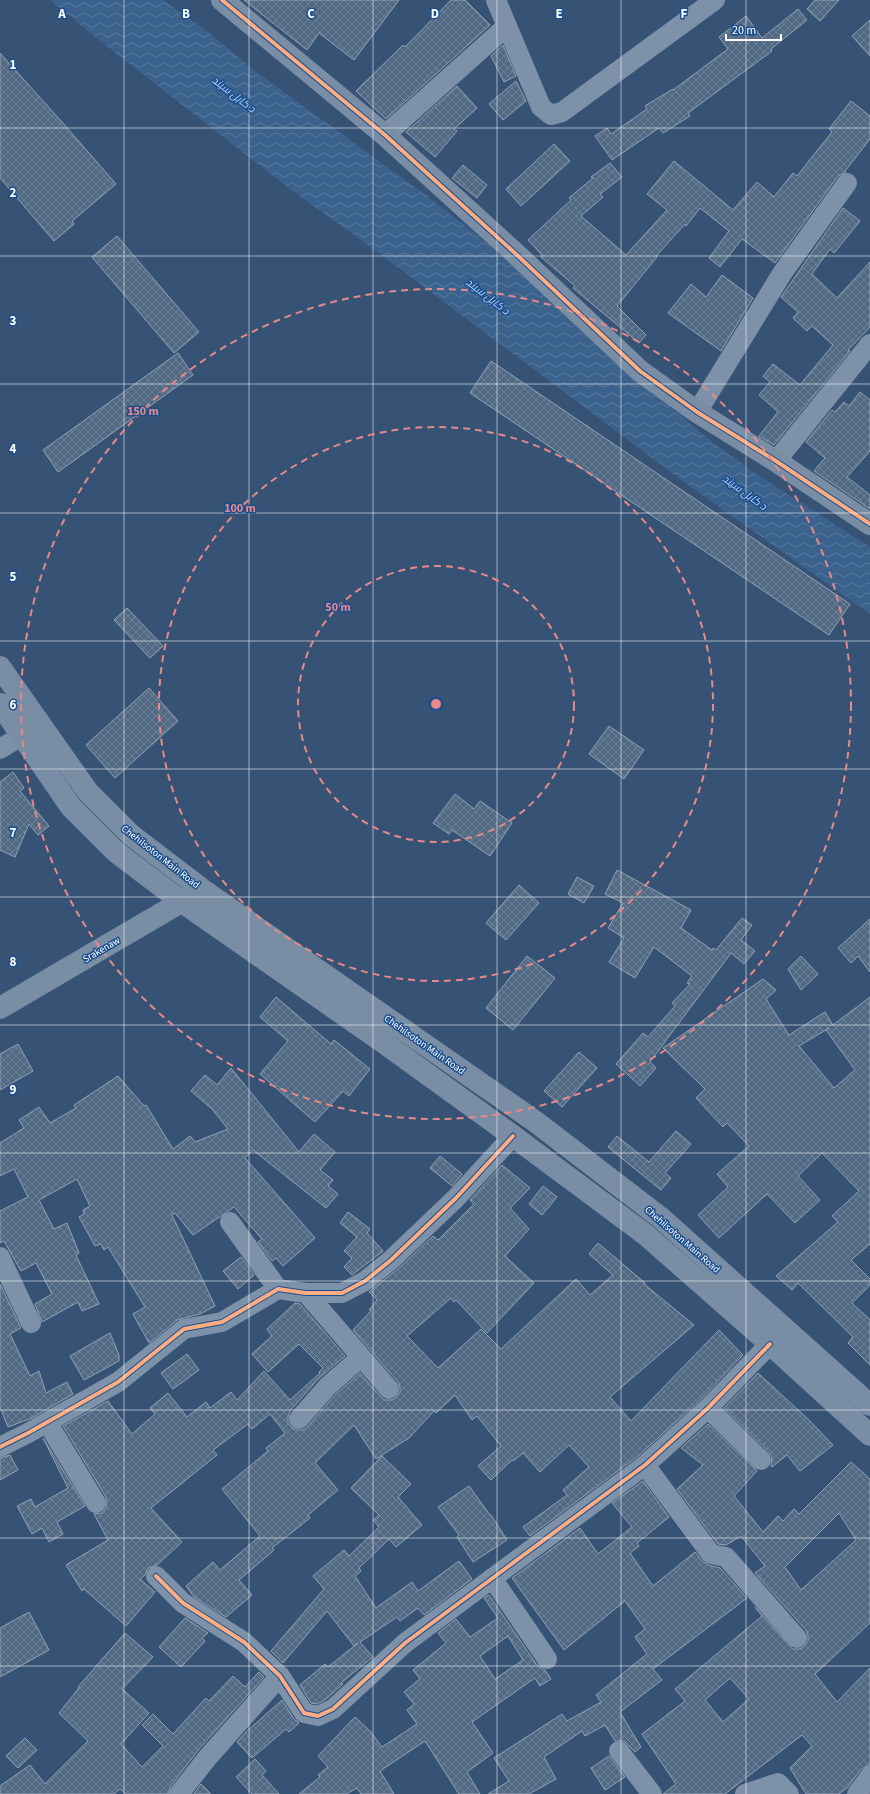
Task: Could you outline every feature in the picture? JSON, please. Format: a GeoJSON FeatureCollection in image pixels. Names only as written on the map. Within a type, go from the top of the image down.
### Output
{"type":"FeatureCollection","features":[{"type":"Feature","properties":{"kind":"main road"},"geometry":{"type":"LineString","coordinates":[[222,0],[386,135],[517,255],[640,371],[697,412],[776,461],[870,524]]}},
{"type":"Feature","properties":{"kind":"main road","name":"Chehilsoton Main Road"},"geometry":{"type":"LineString","coordinates":[[0,667],[88,792],[130,835],[203,890],[542,1126],[661,1218],[870,1405]]}},
{"type":"Feature","properties":{"kind":"main road"},"geometry":{"type":"LineString","coordinates":[[0,704],[23,735],[71,807],[116,852],[182,902],[513,1136],[646,1235],[770,1344],[870,1435]]}},
{"type":"Feature","properties":{"kind":"main road","name":"Srakenaw"},"geometry":{"type":"LineString","coordinates":[[0,1008],[203,890]]}},
{"type":"Feature","properties":{"kind":"street"},"geometry":{"type":"LineString","coordinates":[[496,0],[541,106],[551,115],[562,112],[715,0]]}},
{"type":"Feature","properties":{"kind":"street"},"geometry":{"type":"LineString","coordinates":[[386,135],[507,26]]}},
{"type":"Feature","properties":{"kind":"street"},"geometry":{"type":"LineString","coordinates":[[697,412],[783,272],[847,184]]}},
{"type":"Feature","properties":{"kind":"street"},"geometry":{"type":"LineString","coordinates":[[776,461],[870,344]]}},
{"type":"Feature","properties":{"kind":"street"},"geometry":{"type":"LineString","coordinates":[[0,749],[23,735]]}},
{"type":"Feature","properties":{"kind":"street"},"geometry":{"type":"LineString","coordinates":[[0,1447],[48,1422],[118,1382],[184,1329],[222,1322],[278,1289],[306,1293],[342,1293],[365,1281],[391,1260],[456,1198],[513,1136]]}},
{"type":"Feature","properties":{"kind":"street"},"geometry":{"type":"LineString","coordinates":[[230,1222],[278,1289]]}},
{"type":"Feature","properties":{"kind":"street"},"geometry":{"type":"LineString","coordinates":[[0,1257],[30,1323]]}},
{"type":"Feature","properties":{"kind":"street"},"geometry":{"type":"LineString","coordinates":[[306,1293],[389,1389]]}},
{"type":"Feature","properties":{"kind":"street"},"geometry":{"type":"LineString","coordinates":[[156,1576],[183,1603],[244,1642],[280,1676],[304,1713],[318,1716],[333,1709],[405,1643],[645,1465],[708,1408],[770,1344]]}},
{"type":"Feature","properties":{"kind":"street"},"geometry":{"type":"LineString","coordinates":[[298,1419],[327,1387],[361,1357]]}},
{"type":"Feature","properties":{"kind":"street"},"geometry":{"type":"LineString","coordinates":[[708,1408],[761,1460]]}},
{"type":"Feature","properties":{"kind":"street"},"geometry":{"type":"LineString","coordinates":[[48,1422],[96,1503]]}},
{"type":"Feature","properties":{"kind":"street"},"geometry":{"type":"LineString","coordinates":[[645,1465],[711,1554],[726,1557],[797,1638]]}},
{"type":"Feature","properties":{"kind":"street"},"geometry":{"type":"LineString","coordinates":[[492,1578],[548,1659]]}},
{"type":"Feature","properties":{"kind":"street"},"geometry":{"type":"LineString","coordinates":[[179,1794],[208,1757],[280,1676]]}},
{"type":"Feature","properties":{"kind":"street"},"geometry":{"type":"LineString","coordinates":[[619,1751],[652,1794]]}},
{"type":"Feature","properties":{"kind":"street"},"geometry":{"type":"LineString","coordinates":[[856,1794],[870,1776]]}},
{"type":"Feature","properties":{"kind":"street"},"geometry":{"type":"LineString","coordinates":[[745,1794],[778,1783],[789,1794]]}},
{"type":"Feature","properties":{"kind":"water","name":"د کابل سيند"},"geometry":{"type":"Polygon","coordinates":[[[50,0],[163,0],[211,34],[251,68],[423,193],[476,234],[536,287],[583,333],[711,441],[752,471],[870,547],[870,614],[688,485],[380,254],[286,186],[50,0]]]}},
{"type":"Feature","properties":{"kind":"building"},"geometry":{"type":"Polygon","coordinates":[[[244,0],[399,0],[354,60],[319,33],[307,50],[244,0]]]}},
{"type":"Feature","properties":{"kind":"building"},"geometry":{"type":"Polygon","coordinates":[[[451,0],[465,0],[490,25],[386,119],[356,91],[403,45],[405,47],[451,0]]]}},
{"type":"Feature","properties":{"kind":"building"},"geometry":{"type":"Polygon","coordinates":[[[815,0],[839,0],[820,21],[807,9],[815,0]]]}},
{"type":"Feature","properties":{"kind":"building"},"geometry":{"type":"Polygon","coordinates":[[[798,9],[807,20],[771,49],[772,51],[688,113],[690,116],[663,133],[659,128],[612,160],[595,136],[607,128],[611,134],[647,109],[645,106],[673,90],[728,49],[719,37],[746,16],[762,38],[798,9]]]}},
{"type":"Feature","properties":{"kind":"building"},"geometry":{"type":"Polygon","coordinates":[[[870,20],[870,56],[852,36],[870,20]]]}},
{"type":"Feature","properties":{"kind":"building"},"geometry":{"type":"Polygon","coordinates":[[[503,45],[516,76],[504,82],[491,56],[503,45]]]}},
{"type":"Feature","properties":{"kind":"building"},"geometry":{"type":"Polygon","coordinates":[[[0,53],[116,184],[72,221],[74,224],[54,241],[0,178],[0,53]]]}},
{"type":"Feature","properties":{"kind":"building"},"geometry":{"type":"Polygon","coordinates":[[[516,81],[526,101],[503,120],[489,104],[516,81]]]}},
{"type":"Feature","properties":{"kind":"building"},"geometry":{"type":"Polygon","coordinates":[[[457,86],[477,108],[454,129],[457,131],[435,157],[406,132],[457,86]]]}},
{"type":"Feature","properties":{"kind":"building"},"geometry":{"type":"Polygon","coordinates":[[[851,101],[870,116],[870,139],[845,171],[846,172],[838,176],[775,263],[742,239],[720,267],[709,258],[729,231],[700,208],[686,226],[685,224],[656,256],[657,257],[617,306],[646,335],[639,343],[573,288],[575,286],[541,257],[542,255],[528,240],[571,200],[569,198],[593,178],[591,177],[610,163],[622,177],[600,194],[603,197],[581,216],[626,255],[667,210],[647,194],[674,161],[733,210],[757,182],[774,197],[793,173],[797,176],[832,132],[829,129],[851,101]]]}},
{"type":"Feature","properties":{"kind":"building"},"geometry":{"type":"Polygon","coordinates":[[[554,144],[570,161],[521,206],[506,189],[554,144]]]}},
{"type":"Feature","properties":{"kind":"building"},"geometry":{"type":"Polygon","coordinates":[[[463,165],[487,185],[477,198],[452,178],[463,165]]]}},
{"type":"Feature","properties":{"kind":"building"},"geometry":{"type":"Polygon","coordinates":[[[843,208],[860,221],[834,253],[830,249],[812,274],[837,298],[870,262],[870,327],[848,350],[850,351],[774,445],[759,436],[778,412],[759,395],[770,382],[763,376],[773,364],[800,385],[833,345],[812,326],[807,331],[793,318],[798,312],[781,297],[843,208]]]}},
{"type":"Feature","properties":{"kind":"building"},"geometry":{"type":"Polygon","coordinates":[[[117,236],[199,332],[174,353],[92,257],[117,236]]]}},
{"type":"Feature","properties":{"kind":"building"},"geometry":{"type":"Polygon","coordinates":[[[722,275],[753,298],[721,351],[668,313],[691,284],[706,297],[722,275]]]}},
{"type":"Feature","properties":{"kind":"building"},"geometry":{"type":"Polygon","coordinates":[[[178,353],[193,375],[58,472],[43,450],[178,353]]]}},
{"type":"Feature","properties":{"kind":"building"},"geometry":{"type":"Polygon","coordinates":[[[491,361],[850,604],[829,635],[470,393],[491,361]]]}},
{"type":"Feature","properties":{"kind":"building"},"geometry":{"type":"Polygon","coordinates":[[[860,392],[870,400],[870,451],[847,477],[870,495],[870,509],[814,471],[825,458],[806,442],[832,410],[835,412],[844,402],[849,406],[860,392]]]}},
{"type":"Feature","properties":{"kind":"building"},"geometry":{"type":"Polygon","coordinates":[[[127,608],[163,646],[150,658],[114,620],[127,608]]]}},
{"type":"Feature","properties":{"kind":"building"},"geometry":{"type":"Polygon","coordinates":[[[149,688],[178,721],[115,778],[86,745],[149,688]]]}},
{"type":"Feature","properties":{"kind":"building"},"geometry":{"type":"Polygon","coordinates":[[[609,726],[644,750],[624,779],[589,754],[609,726]]]}},
{"type":"Feature","properties":{"kind":"building"},"geometry":{"type":"Polygon","coordinates":[[[13,772],[24,788],[20,791],[49,826],[38,835],[29,824],[15,857],[0,850],[0,782],[13,772]]]}},
{"type":"Feature","properties":{"kind":"building"},"geometry":{"type":"Polygon","coordinates":[[[455,794],[474,809],[480,801],[512,823],[490,856],[452,830],[449,834],[433,823],[455,794]]]}},
{"type":"Feature","properties":{"kind":"building"},"geometry":{"type":"Polygon","coordinates":[[[617,870],[691,910],[681,928],[712,950],[713,948],[716,950],[742,918],[752,925],[741,940],[755,951],[744,964],[731,953],[650,1062],[656,1068],[640,1086],[616,1064],[643,1033],[648,1037],[675,1006],[672,1003],[690,984],[687,983],[692,976],[654,947],[635,978],[609,962],[624,938],[608,928],[623,903],[605,894],[617,870]]]}},
{"type":"Feature","properties":{"kind":"building"},"geometry":{"type":"Polygon","coordinates":[[[577,877],[594,886],[584,903],[568,894],[577,877]]]}},
{"type":"Feature","properties":{"kind":"building"},"geometry":{"type":"Polygon","coordinates":[[[519,885],[539,903],[506,940],[486,923],[519,885]]]}},
{"type":"Feature","properties":{"kind":"building"},"geometry":{"type":"Polygon","coordinates":[[[870,919],[870,972],[858,956],[851,963],[838,948],[870,919]]]}},
{"type":"Feature","properties":{"kind":"building"},"geometry":{"type":"Polygon","coordinates":[[[527,956],[555,978],[513,1030],[486,1008],[527,956]]]}},
{"type":"Feature","properties":{"kind":"building"},"geometry":{"type":"Polygon","coordinates":[[[801,956],[818,974],[801,990],[788,969],[801,956]]]}},
{"type":"Feature","properties":{"kind":"building"},"geometry":{"type":"Polygon","coordinates":[[[763,979],[776,990],[766,999],[789,1035],[825,1012],[833,1025],[870,997],[870,1244],[851,1260],[870,1279],[870,1285],[852,1303],[870,1320],[870,1365],[848,1343],[853,1337],[798,1283],[792,1290],[776,1276],[838,1222],[832,1216],[859,1191],[822,1153],[798,1176],[820,1200],[795,1223],[767,1194],[719,1238],[698,1215],[728,1187],[717,1174],[749,1146],[727,1123],[723,1127],[696,1098],[705,1089],[663,1048],[763,979]],[[829,1028],[799,1046],[834,1088],[855,1070],[826,1030],[829,1028]]]}},
{"type":"Feature","properties":{"kind":"building"},"geometry":{"type":"Polygon","coordinates":[[[276,997],[331,1044],[334,1040],[370,1069],[349,1096],[343,1091],[315,1122],[260,1074],[288,1041],[260,1017],[276,997]]]}},
{"type":"Feature","properties":{"kind":"building"},"geometry":{"type":"Polygon","coordinates":[[[18,1044],[33,1071],[0,1090],[0,1054],[18,1044]]]}},
{"type":"Feature","properties":{"kind":"building"},"geometry":{"type":"Polygon","coordinates":[[[579,1052],[597,1068],[562,1107],[544,1091],[579,1052]]]}},
{"type":"Feature","properties":{"kind":"building"},"geometry":{"type":"Polygon","coordinates":[[[231,1068],[299,1152],[314,1134],[335,1152],[320,1170],[333,1180],[328,1186],[338,1194],[326,1208],[253,1150],[245,1158],[315,1238],[283,1266],[276,1258],[272,1261],[258,1242],[262,1239],[234,1207],[193,1235],[175,1213],[172,1215],[215,1306],[200,1314],[177,1320],[149,1343],[133,1314],[145,1307],[108,1247],[104,1250],[101,1244],[95,1246],[79,1217],[84,1214],[83,1210],[90,1206],[77,1179],[39,1200],[54,1229],[67,1223],[79,1253],[76,1255],[99,1304],[82,1311],[78,1302],[42,1322],[35,1304],[52,1294],[36,1263],[21,1271],[4,1241],[0,1243],[0,1211],[28,1197],[14,1169],[0,1176],[0,1143],[24,1128],[19,1120],[39,1107],[50,1123],[76,1108],[74,1105],[118,1076],[144,1106],[146,1105],[173,1149],[190,1136],[195,1142],[228,1129],[212,1109],[191,1091],[205,1075],[217,1085],[231,1068]]]}},
{"type":"Feature","properties":{"kind":"building"},"geometry":{"type":"Polygon","coordinates":[[[676,1131],[691,1144],[665,1173],[671,1178],[661,1190],[608,1147],[617,1136],[649,1162],[676,1131]]]}},
{"type":"Feature","properties":{"kind":"building"},"geometry":{"type":"Polygon","coordinates":[[[440,1156],[462,1174],[452,1186],[430,1168],[440,1156]]]}},
{"type":"Feature","properties":{"kind":"building"},"geometry":{"type":"Polygon","coordinates":[[[502,1165],[530,1188],[510,1208],[529,1229],[505,1256],[534,1283],[487,1333],[456,1300],[454,1302],[451,1298],[407,1336],[438,1368],[481,1329],[501,1349],[576,1279],[590,1295],[613,1275],[589,1254],[598,1243],[645,1283],[644,1284],[694,1325],[610,1397],[631,1421],[719,1330],[743,1355],[700,1400],[638,1456],[530,1536],[523,1527],[567,1495],[563,1490],[589,1467],[569,1445],[540,1472],[523,1453],[513,1461],[512,1460],[491,1480],[478,1466],[501,1446],[477,1416],[472,1420],[455,1395],[436,1413],[434,1411],[409,1438],[376,1459],[354,1425],[315,1463],[338,1490],[308,1515],[310,1518],[272,1548],[274,1550],[239,1580],[252,1595],[226,1617],[194,1597],[186,1586],[213,1562],[220,1570],[260,1536],[222,1489],[268,1451],[266,1448],[285,1433],[270,1414],[252,1429],[248,1424],[213,1450],[217,1455],[151,1508],[182,1542],[157,1565],[148,1568],[145,1575],[140,1579],[155,1592],[126,1626],[84,1589],[82,1591],[66,1565],[108,1540],[94,1514],[102,1513],[106,1508],[107,1502],[106,1497],[63,1426],[108,1401],[132,1434],[155,1414],[150,1408],[168,1393],[187,1417],[206,1402],[210,1408],[231,1392],[237,1400],[264,1371],[290,1400],[320,1373],[319,1372],[323,1368],[299,1344],[268,1372],[252,1354],[272,1336],[267,1329],[295,1303],[300,1304],[345,1356],[318,1379],[290,1411],[288,1423],[291,1427],[297,1430],[303,1430],[307,1427],[335,1395],[360,1373],[385,1400],[396,1398],[400,1392],[398,1382],[353,1330],[371,1311],[369,1310],[377,1300],[369,1292],[398,1269],[433,1236],[438,1240],[474,1204],[470,1200],[502,1165]]]}},
{"type":"Feature","properties":{"kind":"building"},"geometry":{"type":"Polygon","coordinates":[[[543,1186],[557,1197],[542,1215],[529,1204],[543,1186]]]}},
{"type":"Feature","properties":{"kind":"building"},"geometry":{"type":"Polygon","coordinates":[[[348,1212],[370,1229],[367,1233],[383,1251],[352,1275],[344,1267],[352,1258],[344,1251],[357,1237],[340,1223],[348,1212]]]}},
{"type":"Feature","properties":{"kind":"building"},"geometry":{"type":"Polygon","coordinates":[[[241,1257],[254,1275],[238,1289],[223,1271],[241,1257]]]}},
{"type":"Feature","properties":{"kind":"building"},"geometry":{"type":"Polygon","coordinates":[[[0,1284],[21,1328],[10,1334],[30,1376],[39,1371],[46,1393],[67,1382],[73,1394],[32,1418],[8,1427],[0,1407],[0,1284]]]}},
{"type":"Feature","properties":{"kind":"building"},"geometry":{"type":"Polygon","coordinates":[[[110,1333],[119,1355],[119,1361],[84,1380],[70,1356],[110,1333]]]}},
{"type":"Feature","properties":{"kind":"building"},"geometry":{"type":"Polygon","coordinates":[[[187,1354],[199,1370],[173,1389],[161,1373],[187,1354]]]}},
{"type":"Feature","properties":{"kind":"building"},"geometry":{"type":"Polygon","coordinates":[[[758,1373],[809,1420],[833,1445],[800,1471],[787,1455],[772,1467],[772,1457],[769,1452],[724,1408],[758,1373]]]}},
{"type":"Feature","properties":{"kind":"building"},"geometry":{"type":"Polygon","coordinates":[[[708,1424],[757,1471],[734,1496],[763,1532],[778,1516],[783,1521],[794,1509],[799,1514],[851,1462],[870,1479],[870,1623],[815,1674],[837,1702],[870,1668],[870,1765],[861,1769],[848,1787],[839,1794],[806,1794],[790,1768],[812,1746],[802,1735],[725,1794],[663,1794],[676,1784],[642,1734],[685,1701],[675,1689],[762,1616],[755,1607],[793,1649],[804,1647],[808,1641],[806,1630],[755,1573],[765,1566],[741,1536],[726,1545],[718,1544],[677,1489],[703,1465],[681,1448],[708,1424]],[[839,1513],[785,1567],[801,1590],[856,1540],[839,1513]],[[730,1678],[705,1700],[723,1722],[749,1699],[730,1678]]]}},
{"type":"Feature","properties":{"kind":"building"},"geometry":{"type":"Polygon","coordinates":[[[43,1438],[85,1506],[57,1522],[63,1534],[49,1542],[42,1528],[32,1534],[17,1506],[31,1499],[35,1507],[68,1488],[43,1438]]]}},
{"type":"Feature","properties":{"kind":"building"},"geometry":{"type":"Polygon","coordinates":[[[10,1455],[18,1470],[0,1480],[0,1458],[10,1455]]]}},
{"type":"Feature","properties":{"kind":"building"},"geometry":{"type":"Polygon","coordinates":[[[382,1456],[411,1484],[398,1497],[422,1525],[396,1547],[389,1539],[359,1568],[361,1571],[355,1576],[376,1608],[412,1582],[418,1591],[459,1561],[472,1579],[424,1615],[418,1608],[400,1621],[397,1617],[360,1642],[373,1657],[341,1683],[343,1684],[325,1700],[317,1704],[311,1703],[300,1685],[325,1664],[328,1667],[358,1643],[354,1646],[327,1611],[283,1663],[271,1651],[324,1589],[313,1576],[344,1550],[349,1556],[379,1527],[373,1520],[379,1515],[351,1488],[382,1456]]]}},
{"type":"Feature","properties":{"kind":"building"},"geometry":{"type":"Polygon","coordinates":[[[643,1481],[669,1517],[637,1543],[639,1546],[630,1553],[653,1586],[695,1552],[702,1561],[708,1565],[720,1568],[747,1598],[653,1669],[662,1680],[620,1712],[641,1747],[635,1752],[624,1741],[615,1741],[605,1725],[585,1736],[582,1731],[544,1757],[556,1779],[529,1794],[488,1794],[509,1781],[494,1758],[562,1714],[567,1721],[601,1702],[596,1695],[647,1654],[635,1637],[645,1629],[625,1601],[564,1650],[512,1578],[580,1528],[598,1554],[632,1527],[612,1503],[643,1481]]]}},
{"type":"Feature","properties":{"kind":"building"},"geometry":{"type":"Polygon","coordinates":[[[469,1486],[491,1515],[507,1540],[473,1562],[457,1537],[459,1535],[438,1507],[469,1486]]]}},
{"type":"Feature","properties":{"kind":"building"},"geometry":{"type":"Polygon","coordinates":[[[489,1595],[537,1665],[545,1670],[551,1679],[540,1686],[535,1678],[472,1722],[493,1753],[467,1772],[480,1794],[459,1794],[425,1741],[380,1771],[394,1794],[361,1794],[357,1788],[346,1794],[299,1794],[320,1777],[318,1775],[328,1767],[318,1756],[355,1717],[370,1731],[382,1747],[417,1724],[407,1710],[414,1704],[404,1692],[420,1679],[413,1670],[446,1643],[438,1633],[456,1619],[470,1637],[498,1618],[484,1598],[489,1595]],[[508,1636],[480,1656],[495,1679],[523,1660],[508,1636]]]}},
{"type":"Feature","properties":{"kind":"building"},"geometry":{"type":"Polygon","coordinates":[[[29,1612],[49,1650],[0,1677],[0,1628],[29,1612]]]}},
{"type":"Feature","properties":{"kind":"building"},"geometry":{"type":"Polygon","coordinates":[[[185,1618],[208,1633],[202,1638],[205,1641],[181,1667],[159,1647],[185,1618]]]}},
{"type":"Feature","properties":{"kind":"building"},"geometry":{"type":"Polygon","coordinates":[[[125,1633],[153,1657],[122,1689],[149,1713],[121,1744],[142,1767],[163,1746],[142,1725],[153,1714],[173,1734],[206,1698],[209,1701],[233,1676],[245,1687],[259,1672],[264,1677],[199,1749],[170,1787],[168,1794],[126,1794],[120,1789],[114,1794],[0,1794],[0,1786],[30,1765],[45,1784],[88,1741],[59,1713],[79,1688],[78,1687],[125,1633]]]}},
{"type":"Feature","properties":{"kind":"building"},"geometry":{"type":"Polygon","coordinates":[[[282,1700],[294,1719],[299,1723],[289,1732],[286,1729],[252,1758],[237,1742],[282,1700]]]}},
{"type":"Feature","properties":{"kind":"building"},"geometry":{"type":"Polygon","coordinates":[[[25,1738],[37,1750],[18,1768],[6,1756],[25,1738]]]}},
{"type":"Feature","properties":{"kind":"building"},"geometry":{"type":"Polygon","coordinates":[[[609,1756],[625,1777],[605,1790],[591,1768],[609,1756]]]}},
{"type":"Feature","properties":{"kind":"building"},"geometry":{"type":"Polygon","coordinates":[[[255,1759],[266,1771],[262,1775],[279,1794],[252,1794],[236,1777],[255,1759]]]}},
{"type":"Feature","properties":{"kind":"building"},"geometry":{"type":"Polygon","coordinates":[[[201,1784],[211,1794],[194,1794],[201,1784]]]}},
{"type":"Feature","properties":{"kind":"cycle path"},"geometry":{"type":"LineString","coordinates":[[222,0],[385,135],[517,255],[640,371],[697,412],[776,461],[870,524]]}},
{"type":"Feature","properties":{"kind":"cycle path"},"geometry":{"type":"LineString","coordinates":[[0,1447],[28,1433],[118,1382],[184,1329],[222,1322],[278,1289],[306,1293],[342,1293],[365,1281],[391,1260],[456,1198],[513,1136]]}},
{"type":"Feature","properties":{"kind":"cycle path"},"geometry":{"type":"LineString","coordinates":[[156,1576],[183,1603],[244,1642],[280,1676],[304,1713],[318,1716],[333,1709],[405,1643],[645,1465],[708,1408],[770,1344]]}}]}
